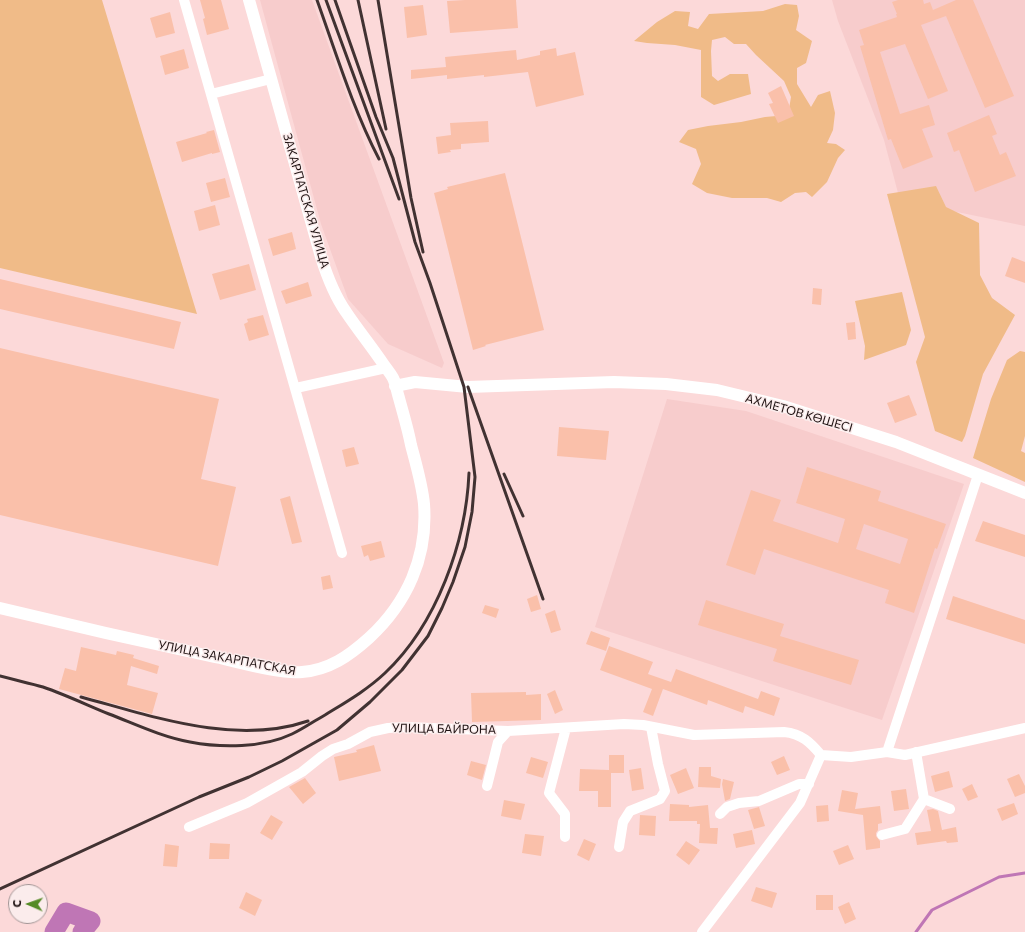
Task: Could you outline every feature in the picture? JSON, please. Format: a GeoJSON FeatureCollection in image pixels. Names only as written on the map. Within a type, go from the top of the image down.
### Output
{"type":"FeatureCollection","features":[{"type":"Feature","properties":{"kind":"street"},"geometry":{"type":"LineString","coordinates":[[184,0],[342,553]]}},
{"type":"Feature","properties":{"kind":"street","name":"ЗАКАРПАТСКАЯ УЛИЦА"},"geometry":{"type":"LineString","coordinates":[[249,0],[320,257],[329,281],[345,312],[393,378],[395,386]]}},
{"type":"Feature","properties":{"kind":"street"},"geometry":{"type":"LineString","coordinates":[[211,94],[271,79]]}},
{"type":"Feature","properties":{"kind":"street"},"geometry":{"type":"LineString","coordinates":[[296,388],[386,368]]}},
{"type":"Feature","properties":{"kind":"street","name":"АХМЕТОВ КӨШЕСІ"},"geometry":{"type":"LineString","coordinates":[[395,386],[415,382],[468,387],[614,382],[666,384],[716,390],[783,406],[896,442],[1025,493]]}},
{"type":"Feature","properties":{"kind":"street","name":"УЛИЦА ЗАКАРПАТСКАЯ"},"geometry":{"type":"LineString","coordinates":[[0,608],[97,632],[276,670],[298,672],[312,671],[325,668],[340,661],[372,636],[386,620],[401,600],[411,583],[418,562],[424,522],[421,485],[408,430],[395,386]]}},
{"type":"Feature","properties":{"kind":"street"},"geometry":{"type":"LineString","coordinates":[[887,752],[978,475]]}},
{"type":"Feature","properties":{"kind":"street","name":"УЛИЦА БАЙРОНА"},"geometry":{"type":"LineString","coordinates":[[189,827],[247,803],[302,772],[333,749],[348,744],[370,732],[388,728],[406,727],[508,731],[624,724],[651,727],[694,735],[784,732],[795,733],[811,743],[821,755]]}},
{"type":"Feature","properties":{"kind":"street"},"geometry":{"type":"LineString","coordinates":[[619,847],[623,822],[630,811],[660,799],[665,791],[651,727]]}},
{"type":"Feature","properties":{"kind":"street"},"geometry":{"type":"LineString","coordinates":[[702,932],[800,803],[821,755],[851,757],[887,752],[904,754],[1025,727]]}},
{"type":"Feature","properties":{"kind":"street"},"geometry":{"type":"LineString","coordinates":[[565,837],[566,814],[549,793],[566,728]]}},
{"type":"Feature","properties":{"kind":"street","name":"УЛИЦА БАЙРОНА"},"geometry":{"type":"LineString","coordinates":[[487,786],[498,742],[508,731]]}},
{"type":"Feature","properties":{"kind":"street"},"geometry":{"type":"LineString","coordinates":[[882,835],[905,829],[924,799],[916,752]]}},
{"type":"Feature","properties":{"kind":"street"},"geometry":{"type":"LineString","coordinates":[[720,814],[726,807],[739,803],[759,801],[799,784],[809,784]]}},
{"type":"Feature","properties":{"kind":"street"},"geometry":{"type":"LineString","coordinates":[[924,799],[950,808]]}},
{"type":"Feature","properties":{"kind":"shaded area"},"geometry":{"type":"Polygon","coordinates":[[[0,0],[102,0],[197,314],[0,268],[0,0]]]}},
{"type":"Feature","properties":{"kind":"shaded area"},"geometry":{"type":"Polygon","coordinates":[[[260,0],[312,0],[444,363],[442,368],[388,344],[348,299],[321,224],[260,0]]]}},
{"type":"Feature","properties":{"kind":"shaded area"},"geometry":{"type":"Polygon","coordinates":[[[832,0],[1025,0],[1025,226],[952,211],[902,208],[884,140],[838,21],[832,0]]]}},
{"type":"Feature","properties":{"kind":"shaded area"},"geometry":{"type":"Polygon","coordinates":[[[785,4],[797,5],[799,16],[796,30],[812,41],[806,63],[797,68],[797,84],[811,107],[818,95],[830,91],[835,113],[833,130],[827,143],[836,144],[845,150],[838,158],[827,182],[812,197],[806,192],[795,193],[781,202],[767,198],[732,198],[707,193],[692,184],[701,164],[696,149],[679,142],[688,130],[765,117],[788,115],[791,97],[784,81],[746,44],[734,44],[725,37],[712,40],[712,76],[718,81],[730,74],[748,74],[751,94],[714,105],[701,97],[701,50],[675,45],[634,41],[657,22],[675,11],[690,12],[688,26],[698,29],[709,14],[763,11],[785,4]]]}},
{"type":"Feature","properties":{"kind":"shaded area"},"geometry":{"type":"Polygon","coordinates":[[[936,186],[946,207],[979,223],[980,275],[992,298],[1015,315],[983,374],[962,442],[935,431],[916,362],[925,337],[887,194],[936,186]]]}},
{"type":"Feature","properties":{"kind":"shaded area"},"geometry":{"type":"Polygon","coordinates":[[[902,292],[911,330],[906,345],[864,360],[865,346],[855,301],[902,292]]]}},
{"type":"Feature","properties":{"kind":"shaded area"},"geometry":{"type":"Polygon","coordinates":[[[1020,351],[1025,352],[1025,436],[1021,451],[1025,453],[1025,482],[973,458],[991,399],[1007,360],[1020,351]]]}},
{"type":"Feature","properties":{"kind":"shaded area"},"geometry":{"type":"Polygon","coordinates":[[[667,399],[746,411],[964,484],[882,720],[595,627],[667,399]]]}},
{"type":"Feature","properties":{"kind":"building"},"geometry":{"type":"Polygon","coordinates":[[[200,0],[221,0],[229,29],[207,35],[203,19],[205,18],[200,0]]]}},
{"type":"Feature","properties":{"kind":"building"},"geometry":{"type":"Polygon","coordinates":[[[516,0],[518,28],[450,33],[447,1],[516,0]]]}},
{"type":"Feature","properties":{"kind":"building"},"geometry":{"type":"Polygon","coordinates":[[[898,0],[923,0],[924,4],[930,2],[933,10],[956,0],[973,0],[1014,96],[985,108],[946,16],[921,25],[948,91],[928,99],[905,44],[880,52],[900,114],[929,105],[935,125],[922,129],[933,157],[903,169],[891,139],[888,140],[860,46],[864,45],[859,30],[897,17],[892,2],[898,0]]]}},
{"type":"Feature","properties":{"kind":"building"},"geometry":{"type":"Polygon","coordinates":[[[423,5],[427,35],[407,38],[404,7],[423,5]]]}},
{"type":"Feature","properties":{"kind":"building"},"geometry":{"type":"Polygon","coordinates":[[[170,12],[175,33],[156,38],[150,18],[170,12]]]}},
{"type":"Feature","properties":{"kind":"building"},"geometry":{"type":"Polygon","coordinates":[[[556,48],[557,56],[575,52],[584,95],[536,107],[528,72],[484,77],[484,75],[447,79],[447,75],[411,79],[411,70],[446,67],[445,57],[516,50],[517,60],[540,55],[540,51],[556,48]]]}},
{"type":"Feature","properties":{"kind":"building"},"geometry":{"type":"Polygon","coordinates":[[[184,49],[189,68],[165,75],[160,56],[184,49]]]}},
{"type":"Feature","properties":{"kind":"building"},"geometry":{"type":"Polygon","coordinates":[[[781,86],[794,116],[778,123],[769,104],[773,103],[768,93],[781,86]]]}},
{"type":"Feature","properties":{"kind":"building"},"geometry":{"type":"Polygon","coordinates":[[[989,115],[997,134],[992,136],[1000,155],[1006,152],[1016,176],[975,192],[959,150],[954,152],[947,133],[989,115]]]}},
{"type":"Feature","properties":{"kind":"building"},"geometry":{"type":"Polygon","coordinates":[[[488,121],[489,142],[461,144],[461,149],[450,150],[451,152],[438,154],[436,137],[451,135],[450,123],[488,121]]]}},
{"type":"Feature","properties":{"kind":"building"},"geometry":{"type":"Polygon","coordinates":[[[214,130],[220,152],[182,162],[176,142],[214,130]]]}},
{"type":"Feature","properties":{"kind":"building"},"geometry":{"type":"Polygon","coordinates":[[[505,173],[544,330],[485,345],[486,346],[473,350],[434,193],[448,189],[447,187],[505,173]]]}},
{"type":"Feature","properties":{"kind":"building"},"geometry":{"type":"Polygon","coordinates":[[[225,178],[230,197],[211,202],[206,183],[225,178]]]}},
{"type":"Feature","properties":{"kind":"building"},"geometry":{"type":"Polygon","coordinates":[[[215,205],[220,225],[199,231],[194,211],[215,205]]]}},
{"type":"Feature","properties":{"kind":"building"},"geometry":{"type":"Polygon","coordinates":[[[292,232],[296,249],[273,256],[268,239],[292,232]]]}},
{"type":"Feature","properties":{"kind":"building"},"geometry":{"type":"Polygon","coordinates":[[[1012,257],[1025,262],[1025,283],[1005,276],[1012,257]]]}},
{"type":"Feature","properties":{"kind":"building"},"geometry":{"type":"Polygon","coordinates":[[[249,264],[256,290],[220,300],[212,274],[249,264]]]}},
{"type":"Feature","properties":{"kind":"building"},"geometry":{"type":"Polygon","coordinates":[[[0,279],[181,322],[174,349],[0,309],[0,279]]]}},
{"type":"Feature","properties":{"kind":"building"},"geometry":{"type":"Polygon","coordinates":[[[308,282],[312,296],[286,304],[281,291],[308,282]]]}},
{"type":"Feature","properties":{"kind":"building"},"geometry":{"type":"Polygon","coordinates":[[[813,288],[822,289],[821,305],[812,304],[813,288]]]}},
{"type":"Feature","properties":{"kind":"building"},"geometry":{"type":"Polygon","coordinates":[[[263,315],[269,335],[249,341],[244,324],[248,322],[247,319],[263,315]]]}},
{"type":"Feature","properties":{"kind":"building"},"geometry":{"type":"Polygon","coordinates":[[[855,322],[856,339],[848,340],[846,323],[855,322]]]}},
{"type":"Feature","properties":{"kind":"building"},"geometry":{"type":"Polygon","coordinates":[[[0,348],[219,399],[201,479],[236,487],[218,566],[0,515],[0,348]]]}},
{"type":"Feature","properties":{"kind":"building"},"geometry":{"type":"Polygon","coordinates":[[[909,395],[917,415],[895,423],[887,403],[909,395]]]}},
{"type":"Feature","properties":{"kind":"building"},"geometry":{"type":"Polygon","coordinates":[[[559,427],[609,431],[606,460],[557,456],[559,427]]]}},
{"type":"Feature","properties":{"kind":"building"},"geometry":{"type":"Polygon","coordinates":[[[354,447],[359,464],[346,467],[342,450],[354,447]]]}},
{"type":"Feature","properties":{"kind":"building"},"geometry":{"type":"Polygon","coordinates":[[[807,467],[881,491],[878,501],[946,524],[937,549],[935,548],[914,613],[885,603],[889,590],[764,549],[755,575],[726,565],[751,490],[781,500],[773,521],[838,543],[845,519],[796,503],[807,467]],[[864,524],[856,549],[900,564],[908,539],[864,524]]]}},
{"type":"Feature","properties":{"kind":"building"},"geometry":{"type":"Polygon","coordinates":[[[290,496],[302,542],[292,544],[280,499],[290,496]]]}},
{"type":"Feature","properties":{"kind":"building"},"geometry":{"type":"Polygon","coordinates":[[[983,521],[1025,535],[1025,557],[975,541],[983,521]]]}},
{"type":"Feature","properties":{"kind":"building"},"geometry":{"type":"Polygon","coordinates":[[[381,541],[385,557],[370,561],[368,555],[364,557],[361,546],[381,541]]]}},
{"type":"Feature","properties":{"kind":"building"},"geometry":{"type":"Polygon","coordinates":[[[330,575],[333,588],[323,590],[321,577],[330,575]]]}},
{"type":"Feature","properties":{"kind":"building"},"geometry":{"type":"Polygon","coordinates":[[[537,595],[541,609],[531,612],[527,599],[537,595]]]}},
{"type":"Feature","properties":{"kind":"building"},"geometry":{"type":"Polygon","coordinates":[[[953,596],[1025,620],[1025,644],[946,619],[953,596]]]}},
{"type":"Feature","properties":{"kind":"building"},"geometry":{"type":"Polygon","coordinates":[[[706,600],[784,624],[780,636],[859,660],[851,685],[773,661],[777,649],[698,625],[706,600]]]}},
{"type":"Feature","properties":{"kind":"building"},"geometry":{"type":"Polygon","coordinates":[[[485,605],[499,609],[496,618],[482,613],[485,605]]]}},
{"type":"Feature","properties":{"kind":"building"},"geometry":{"type":"Polygon","coordinates":[[[555,610],[561,630],[551,633],[545,614],[555,610]]]}},
{"type":"Feature","properties":{"kind":"building"},"geometry":{"type":"Polygon","coordinates":[[[591,631],[610,638],[606,651],[586,644],[591,631]]]}},
{"type":"Feature","properties":{"kind":"building"},"geometry":{"type":"Polygon","coordinates":[[[609,646],[653,662],[648,674],[671,682],[676,669],[758,699],[761,691],[780,698],[774,716],[745,706],[743,713],[708,700],[707,705],[663,689],[653,716],[643,712],[652,689],[600,670],[609,646]]]}},
{"type":"Feature","properties":{"kind":"building"},"geometry":{"type":"Polygon","coordinates":[[[81,647],[116,655],[117,651],[134,655],[133,658],[159,666],[157,674],[131,666],[127,685],[158,693],[152,714],[59,689],[65,668],[76,671],[81,647]]]}},
{"type":"Feature","properties":{"kind":"building"},"geometry":{"type":"Polygon","coordinates":[[[555,690],[563,710],[555,714],[547,694],[555,690]]]}},
{"type":"Feature","properties":{"kind":"building"},"geometry":{"type":"Polygon","coordinates":[[[526,692],[526,695],[541,694],[541,720],[472,722],[471,693],[526,692]]]}},
{"type":"Feature","properties":{"kind":"building"},"geometry":{"type":"Polygon","coordinates":[[[374,745],[381,771],[339,781],[334,757],[357,752],[356,750],[374,745]]]}},
{"type":"Feature","properties":{"kind":"building"},"geometry":{"type":"Polygon","coordinates":[[[609,755],[624,755],[624,773],[611,773],[611,807],[598,807],[598,791],[579,791],[580,769],[609,770],[609,755]]]}},
{"type":"Feature","properties":{"kind":"building"},"geometry":{"type":"Polygon","coordinates":[[[784,756],[790,770],[777,775],[771,762],[784,756]]]}},
{"type":"Feature","properties":{"kind":"building"},"geometry":{"type":"Polygon","coordinates":[[[531,757],[548,762],[543,778],[526,773],[531,757]]]}},
{"type":"Feature","properties":{"kind":"building"},"geometry":{"type":"Polygon","coordinates":[[[471,761],[486,765],[482,780],[467,775],[471,761]]]}},
{"type":"Feature","properties":{"kind":"building"},"geometry":{"type":"Polygon","coordinates":[[[699,767],[711,767],[711,776],[721,779],[720,788],[698,787],[699,767]]]}},
{"type":"Feature","properties":{"kind":"building"},"geometry":{"type":"Polygon","coordinates":[[[641,768],[644,789],[632,791],[629,770],[641,768]]]}},
{"type":"Feature","properties":{"kind":"building"},"geometry":{"type":"Polygon","coordinates":[[[686,768],[694,788],[678,794],[670,775],[686,768]]]}},
{"type":"Feature","properties":{"kind":"building"},"geometry":{"type":"Polygon","coordinates":[[[949,771],[953,787],[935,792],[931,776],[949,771]]]}},
{"type":"Feature","properties":{"kind":"building"},"geometry":{"type":"Polygon","coordinates":[[[1019,774],[1025,786],[1025,793],[1015,797],[1007,779],[1019,774]]]}},
{"type":"Feature","properties":{"kind":"building"},"geometry":{"type":"Polygon","coordinates":[[[305,778],[316,793],[303,804],[289,787],[305,778]]]}},
{"type":"Feature","properties":{"kind":"building"},"geometry":{"type":"Polygon","coordinates":[[[723,779],[734,782],[730,799],[725,801],[722,784],[723,779]]]}},
{"type":"Feature","properties":{"kind":"building"},"geometry":{"type":"Polygon","coordinates":[[[972,784],[978,797],[968,801],[962,789],[972,784]]]}},
{"type":"Feature","properties":{"kind":"building"},"geometry":{"type":"Polygon","coordinates":[[[906,789],[909,809],[894,811],[891,791],[906,789]]]}},
{"type":"Feature","properties":{"kind":"building"},"geometry":{"type":"Polygon","coordinates":[[[842,790],[858,793],[855,809],[880,806],[882,823],[878,824],[876,836],[880,841],[880,848],[866,850],[863,815],[838,811],[842,790]]]}},
{"type":"Feature","properties":{"kind":"building"},"geometry":{"type":"Polygon","coordinates":[[[504,800],[525,804],[521,820],[501,816],[504,800]]]}},
{"type":"Feature","properties":{"kind":"building"},"geometry":{"type":"Polygon","coordinates":[[[1014,803],[1018,814],[1002,821],[997,809],[1014,803]]]}},
{"type":"Feature","properties":{"kind":"building"},"geometry":{"type":"Polygon","coordinates":[[[670,804],[689,805],[689,807],[708,805],[710,828],[718,828],[717,844],[699,843],[700,824],[697,824],[697,821],[669,821],[670,804]]]}},
{"type":"Feature","properties":{"kind":"building"},"geometry":{"type":"Polygon","coordinates":[[[828,805],[829,821],[817,822],[816,806],[828,805]]]}},
{"type":"Feature","properties":{"kind":"building"},"geometry":{"type":"Polygon","coordinates":[[[759,807],[765,826],[754,829],[748,810],[759,807]]]}},
{"type":"Feature","properties":{"kind":"building"},"geometry":{"type":"Polygon","coordinates":[[[933,809],[938,811],[942,830],[956,827],[958,842],[947,843],[946,841],[917,845],[915,833],[931,831],[927,810],[933,809]]]}},
{"type":"Feature","properties":{"kind":"building"},"geometry":{"type":"Polygon","coordinates":[[[271,815],[283,822],[272,840],[260,833],[271,815]]]}},
{"type":"Feature","properties":{"kind":"building"},"geometry":{"type":"Polygon","coordinates":[[[640,815],[656,816],[655,836],[639,835],[640,815]]]}},
{"type":"Feature","properties":{"kind":"building"},"geometry":{"type":"Polygon","coordinates":[[[752,830],[755,844],[736,848],[733,834],[752,830]]]}},
{"type":"Feature","properties":{"kind":"building"},"geometry":{"type":"Polygon","coordinates":[[[525,834],[544,836],[541,856],[522,853],[525,834]]]}},
{"type":"Feature","properties":{"kind":"building"},"geometry":{"type":"Polygon","coordinates":[[[584,839],[596,844],[589,861],[577,855],[584,839]]]}},
{"type":"Feature","properties":{"kind":"building"},"geometry":{"type":"Polygon","coordinates":[[[686,841],[700,850],[689,865],[676,855],[686,841]]]}},
{"type":"Feature","properties":{"kind":"building"},"geometry":{"type":"Polygon","coordinates":[[[210,843],[230,844],[229,859],[209,859],[210,843]]]}},
{"type":"Feature","properties":{"kind":"building"},"geometry":{"type":"Polygon","coordinates":[[[165,844],[179,846],[177,867],[163,866],[165,844]]]}},
{"type":"Feature","properties":{"kind":"building"},"geometry":{"type":"Polygon","coordinates":[[[848,845],[854,859],[839,865],[833,851],[848,845]]]}},
{"type":"Feature","properties":{"kind":"building"},"geometry":{"type":"Polygon","coordinates":[[[756,887],[777,893],[772,908],[751,901],[756,887]]]}},
{"type":"Feature","properties":{"kind":"building"},"geometry":{"type":"Polygon","coordinates":[[[246,892],[262,900],[255,916],[239,908],[246,892]]]}},
{"type":"Feature","properties":{"kind":"building"},"geometry":{"type":"Polygon","coordinates":[[[816,895],[833,895],[833,910],[816,910],[816,895]]]}},
{"type":"Feature","properties":{"kind":"building"},"geometry":{"type":"Polygon","coordinates":[[[849,902],[856,919],[845,924],[838,907],[849,902]]]}},
{"type":"Feature","properties":{"kind":"waterway"},"geometry":{"type":"LineString","coordinates":[[916,932],[932,910],[999,877],[1025,873]]}},
{"type":"Feature","properties":{"kind":"waterway"},"geometry":{"type":"LineString","coordinates":[[54,932],[66,912],[91,921],[82,932]]}},
{"type":"Feature","properties":{"kind":"railway"},"geometry":{"type":"LineString","coordinates":[[317,0],[353,101],[379,159]]}},
{"type":"Feature","properties":{"kind":"railway"},"geometry":{"type":"LineString","coordinates":[[326,0],[399,199]]}},
{"type":"Feature","properties":{"kind":"railway"},"geometry":{"type":"LineString","coordinates":[[0,889],[199,797],[249,777],[282,761],[337,730],[370,702],[402,670],[428,636],[453,582],[465,547],[472,512],[475,477],[464,387],[415,242],[393,158],[376,117],[335,0]]}},
{"type":"Feature","properties":{"kind":"railway"},"geometry":{"type":"LineString","coordinates":[[358,0],[386,129]]}},
{"type":"Feature","properties":{"kind":"railway"},"geometry":{"type":"LineString","coordinates":[[378,0],[411,198],[423,252]]}},
{"type":"Feature","properties":{"kind":"railway"},"geometry":{"type":"LineString","coordinates":[[468,387],[543,599]]}},
{"type":"Feature","properties":{"kind":"railway"},"geometry":{"type":"LineString","coordinates":[[0,676],[60,693],[149,730],[180,740],[202,744],[242,746],[281,739],[304,727],[364,690],[385,673],[420,631],[434,606],[455,554],[467,499],[469,473]]}},
{"type":"Feature","properties":{"kind":"railway"},"geometry":{"type":"LineString","coordinates":[[504,474],[523,516]]}},
{"type":"Feature","properties":{"kind":"railway"},"geometry":{"type":"LineString","coordinates":[[81,697],[165,720],[194,726],[252,730],[280,728],[308,721]]}}]}
